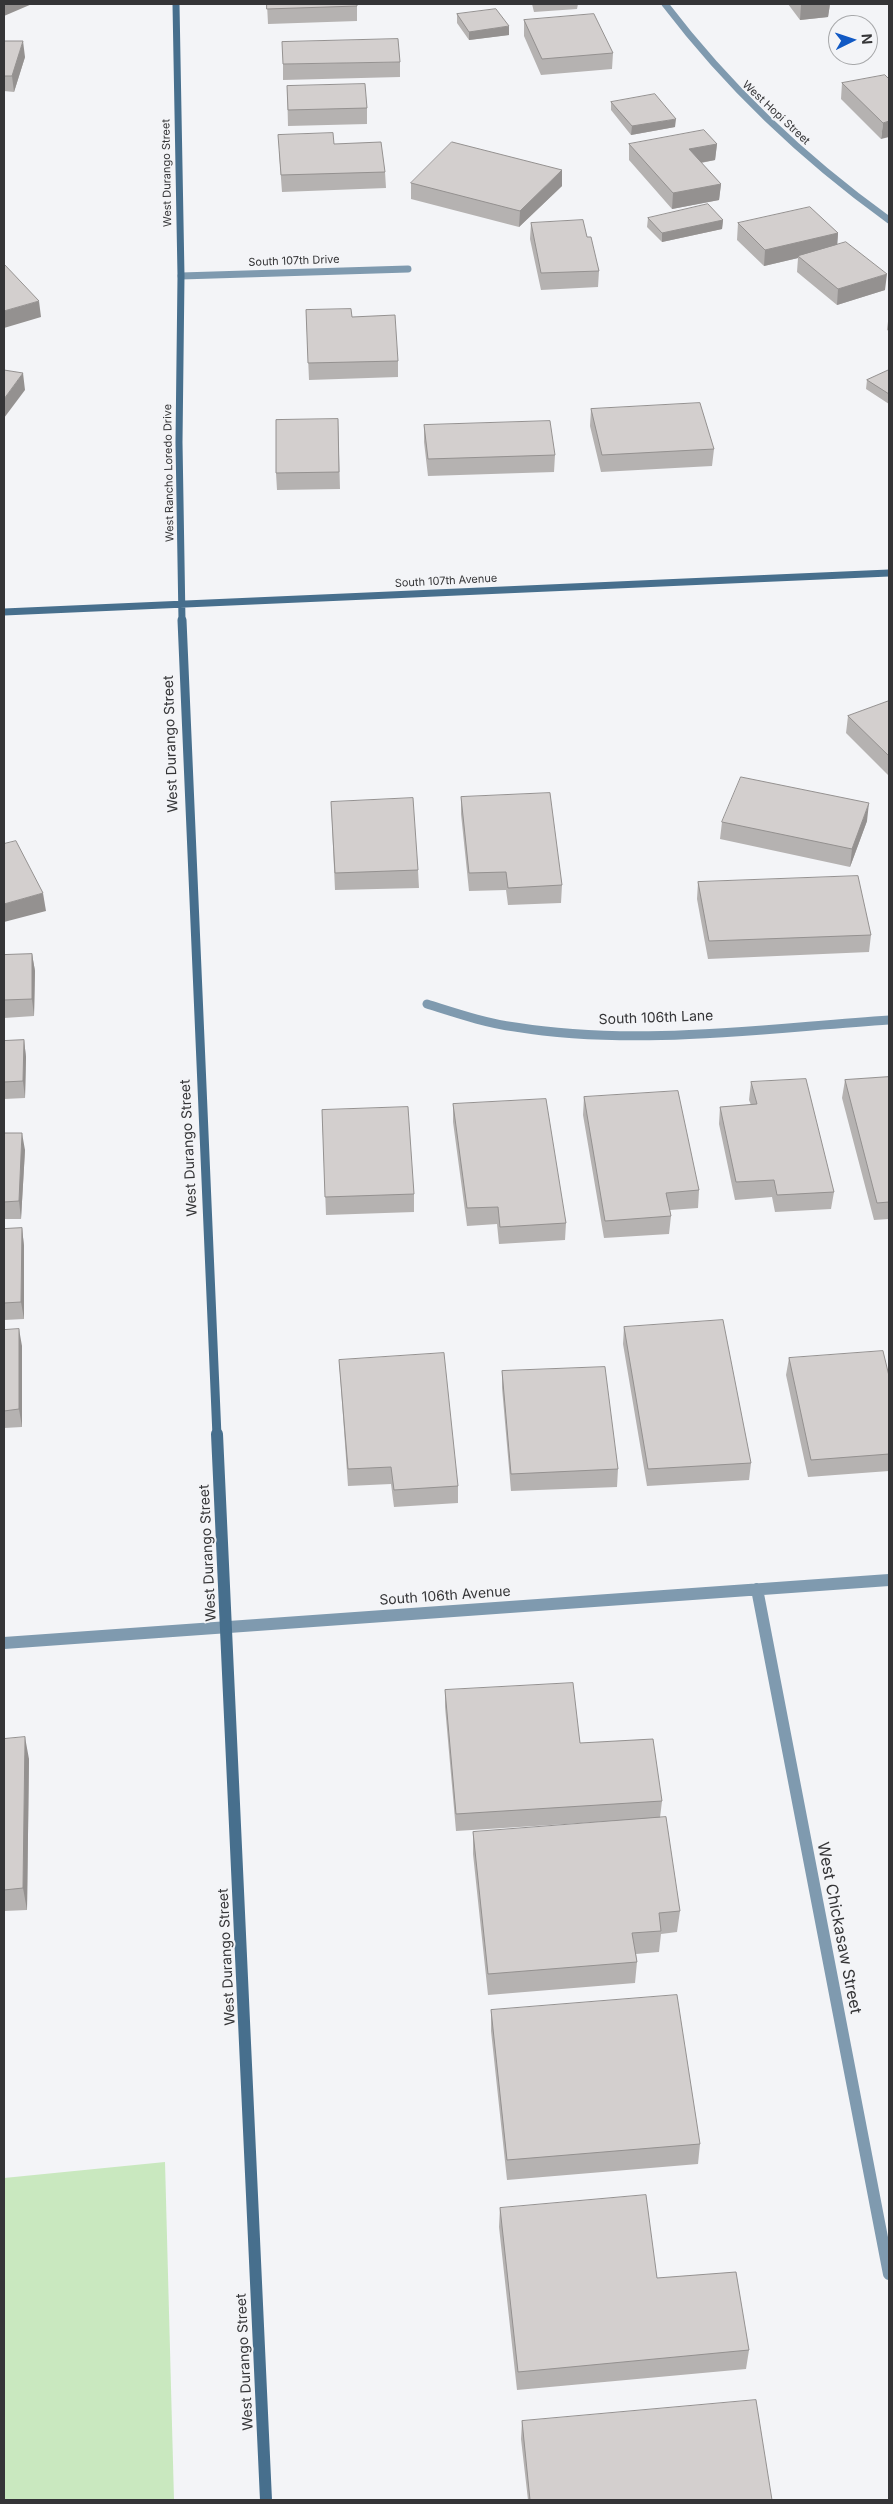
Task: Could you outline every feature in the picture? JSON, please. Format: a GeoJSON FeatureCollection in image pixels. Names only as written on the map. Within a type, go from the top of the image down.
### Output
{"type":"FeatureCollection","features":[{"type":"Feature","properties":{"kind":"street","name":"West Durango Street"},"geometry":{"type":"LineString","coordinates":[[176,4],[181,276],[180,341]]}},
{"type":"Feature","properties":{"kind":"street","name":"West Hopi Street"},"geometry":{"type":"LineString","coordinates":[[665,4],[708,58],[760,113],[821,167],[889,220]]}},
{"type":"Feature","properties":{"kind":"street","name":"South 107th Drive"},"geometry":{"type":"LineString","coordinates":[[181,276],[408,269]]}},
{"type":"Feature","properties":{"kind":"street","name":"West Rancho Loredo Drive"},"geometry":{"type":"LineString","coordinates":[[180,341],[179,442],[183,604]]}},
{"type":"Feature","properties":{"kind":"street","name":"South 107th Avenue"},"geometry":{"type":"LineString","coordinates":[[4,612],[889,573]]}},
{"type":"Feature","properties":{"kind":"street","name":"West Durango Street"},"geometry":{"type":"LineString","coordinates":[[183,604],[184,694],[266,2500]]}},
{"type":"Feature","properties":{"kind":"street","name":"South 106th Lane"},"geometry":{"type":"LineString","coordinates":[[427,1004],[472,1018],[525,1029],[580,1034],[639,1035],[889,1020]]}},
{"type":"Feature","properties":{"kind":"street","name":"South 106th Avenue"},"geometry":{"type":"LineString","coordinates":[[4,1643],[889,1580]]}},
{"type":"Feature","properties":{"kind":"street","name":"West Chickasaw Street"},"geometry":{"type":"LineString","coordinates":[[757,1589],[889,2274]]}},
{"type":"Feature","properties":{"kind":"green space"},"geometry":{"type":"Polygon","coordinates":[[[165,2162],[174,2500],[4,2500],[4,2178],[165,2162]]]}},
{"type":"Feature","properties":{"kind":"building"},"geometry":{"type":"Polygon","coordinates":[[[267,4],[357,4],[357,6],[267,9],[267,4]]]}},
{"type":"Feature","properties":{"kind":"building"},"geometry":{"type":"Polygon","coordinates":[[[496,9],[509,26],[469,32],[457,14],[496,9]]]}},
{"type":"Feature","properties":{"kind":"building"},"geometry":{"type":"Polygon","coordinates":[[[594,14],[613,53],[542,59],[524,20],[594,14]]]}},
{"type":"Feature","properties":{"kind":"building"},"geometry":{"type":"Polygon","coordinates":[[[398,39],[400,62],[283,64],[282,42],[398,39]]]}},
{"type":"Feature","properties":{"kind":"building"},"geometry":{"type":"Polygon","coordinates":[[[4,41],[23,41],[12,76],[4,76],[4,41]]]}},
{"type":"Feature","properties":{"kind":"building"},"geometry":{"type":"Polygon","coordinates":[[[885,75],[889,79],[889,121],[883,123],[842,83],[885,75]]]}},
{"type":"Feature","properties":{"kind":"building"},"geometry":{"type":"Polygon","coordinates":[[[365,84],[367,108],[288,110],[287,86],[365,84]]]}},
{"type":"Feature","properties":{"kind":"building"},"geometry":{"type":"Polygon","coordinates":[[[655,94],[676,119],[632,126],[611,102],[655,94]]]}},
{"type":"Feature","properties":{"kind":"building"},"geometry":{"type":"Polygon","coordinates":[[[704,130],[717,144],[689,149],[721,184],[673,193],[629,144],[704,130]]]}},
{"type":"Feature","properties":{"kind":"building"},"geometry":{"type":"Polygon","coordinates":[[[333,133],[334,144],[381,142],[385,172],[281,175],[278,135],[333,133]]]}},
{"type":"Feature","properties":{"kind":"building"},"geometry":{"type":"Polygon","coordinates":[[[452,142],[562,170],[520,211],[411,183],[452,142]]]}},
{"type":"Feature","properties":{"kind":"building"},"geometry":{"type":"Polygon","coordinates":[[[708,204],[723,220],[662,233],[648,218],[708,204]]]}},
{"type":"Feature","properties":{"kind":"building"},"geometry":{"type":"Polygon","coordinates":[[[810,207],[838,233],[765,250],[738,223],[810,207]]]}},
{"type":"Feature","properties":{"kind":"building"},"geometry":{"type":"Polygon","coordinates":[[[583,220],[587,237],[591,237],[599,271],[541,273],[531,223],[583,220]]]}},
{"type":"Feature","properties":{"kind":"building"},"geometry":{"type":"Polygon","coordinates":[[[846,242],[887,274],[838,289],[798,256],[846,242]]]}},
{"type":"Feature","properties":{"kind":"building"},"geometry":{"type":"Polygon","coordinates":[[[4,264],[39,301],[4,311],[4,264]]]}},
{"type":"Feature","properties":{"kind":"building"},"geometry":{"type":"Polygon","coordinates":[[[351,309],[352,317],[395,315],[398,361],[308,363],[306,310],[351,309]]]}},
{"type":"Feature","properties":{"kind":"building"},"geometry":{"type":"Polygon","coordinates":[[[4,370],[23,373],[4,399],[4,370]]]}},
{"type":"Feature","properties":{"kind":"building"},"geometry":{"type":"Polygon","coordinates":[[[889,370],[889,394],[867,380],[889,370]]]}},
{"type":"Feature","properties":{"kind":"building"},"geometry":{"type":"Polygon","coordinates":[[[700,403],[714,449],[602,455],[591,409],[700,403]]]}},
{"type":"Feature","properties":{"kind":"building"},"geometry":{"type":"Polygon","coordinates":[[[338,419],[339,472],[276,473],[276,420],[338,419]]]}},
{"type":"Feature","properties":{"kind":"building"},"geometry":{"type":"Polygon","coordinates":[[[550,421],[555,455],[428,459],[424,425],[550,421]]]}},
{"type":"Feature","properties":{"kind":"building"},"geometry":{"type":"Polygon","coordinates":[[[889,701],[889,756],[848,716],[889,701]]]}},
{"type":"Feature","properties":{"kind":"building"},"geometry":{"type":"Polygon","coordinates":[[[741,777],[869,803],[852,849],[722,822],[741,777]]]}},
{"type":"Feature","properties":{"kind":"building"},"geometry":{"type":"Polygon","coordinates":[[[550,793],[562,885],[508,888],[506,872],[469,873],[461,797],[550,793]]]}},
{"type":"Feature","properties":{"kind":"building"},"geometry":{"type":"Polygon","coordinates":[[[413,798],[418,870],[335,873],[331,802],[413,798]]]}},
{"type":"Feature","properties":{"kind":"building"},"geometry":{"type":"Polygon","coordinates":[[[16,841],[43,893],[4,904],[4,844],[16,841]]]}},
{"type":"Feature","properties":{"kind":"building"},"geometry":{"type":"Polygon","coordinates":[[[858,876],[871,935],[709,941],[698,882],[858,876]]]}},
{"type":"Feature","properties":{"kind":"building"},"geometry":{"type":"Polygon","coordinates":[[[32,954],[32,999],[4,1000],[4,955],[32,954]]]}},
{"type":"Feature","properties":{"kind":"building"},"geometry":{"type":"Polygon","coordinates":[[[24,1040],[23,1081],[4,1082],[4,1041],[24,1040]]]}},
{"type":"Feature","properties":{"kind":"building"},"geometry":{"type":"Polygon","coordinates":[[[889,1077],[889,1202],[877,1203],[845,1080],[889,1077]]]}},
{"type":"Feature","properties":{"kind":"building"},"geometry":{"type":"Polygon","coordinates":[[[806,1079],[834,1192],[777,1195],[774,1180],[736,1182],[720,1107],[757,1104],[751,1082],[806,1079]]]}},
{"type":"Feature","properties":{"kind":"building"},"geometry":{"type":"Polygon","coordinates":[[[678,1091],[699,1190],[666,1193],[671,1216],[605,1221],[584,1097],[678,1091]]]}},
{"type":"Feature","properties":{"kind":"building"},"geometry":{"type":"Polygon","coordinates":[[[546,1099],[566,1223],[500,1227],[498,1207],[467,1208],[453,1104],[546,1099]]]}},
{"type":"Feature","properties":{"kind":"building"},"geometry":{"type":"Polygon","coordinates":[[[408,1107],[414,1194],[325,1197],[322,1110],[408,1107]]]}},
{"type":"Feature","properties":{"kind":"building"},"geometry":{"type":"Polygon","coordinates":[[[4,1133],[22,1133],[19,1201],[4,1202],[4,1133]]]}},
{"type":"Feature","properties":{"kind":"building"},"geometry":{"type":"Polygon","coordinates":[[[22,1228],[21,1302],[4,1303],[4,1229],[22,1228]]]}},
{"type":"Feature","properties":{"kind":"building"},"geometry":{"type":"Polygon","coordinates":[[[723,1320],[751,1463],[648,1469],[624,1327],[723,1320]]]}},
{"type":"Feature","properties":{"kind":"building"},"geometry":{"type":"Polygon","coordinates":[[[19,1329],[19,1409],[4,1411],[4,1330],[19,1329]]]}},
{"type":"Feature","properties":{"kind":"building"},"geometry":{"type":"Polygon","coordinates":[[[883,1351],[889,1376],[889,1454],[811,1460],[789,1358],[883,1351]]]}},
{"type":"Feature","properties":{"kind":"building"},"geometry":{"type":"Polygon","coordinates":[[[444,1353],[458,1486],[394,1490],[391,1467],[348,1469],[339,1360],[444,1353]]]}},
{"type":"Feature","properties":{"kind":"building"},"geometry":{"type":"Polygon","coordinates":[[[605,1367],[618,1469],[511,1474],[502,1371],[605,1367]]]}},
{"type":"Feature","properties":{"kind":"building"},"geometry":{"type":"Polygon","coordinates":[[[573,1683],[580,1743],[653,1739],[662,1801],[456,1814],[445,1690],[573,1683]]]}},
{"type":"Feature","properties":{"kind":"building"},"geometry":{"type":"Polygon","coordinates":[[[25,1737],[23,1888],[4,1890],[4,1739],[25,1737]]]}},
{"type":"Feature","properties":{"kind":"building"},"geometry":{"type":"Polygon","coordinates":[[[666,1817],[680,1911],[659,1913],[661,1931],[632,1933],[637,1962],[488,1974],[473,1832],[666,1817]]]}},
{"type":"Feature","properties":{"kind":"building"},"geometry":{"type":"Polygon","coordinates":[[[677,1995],[700,2144],[507,2160],[491,2010],[677,1995]]]}},
{"type":"Feature","properties":{"kind":"building"},"geometry":{"type":"Polygon","coordinates":[[[646,2195],[657,2278],[736,2272],[749,2350],[518,2372],[500,2208],[646,2195]]]}},
{"type":"Feature","properties":{"kind":"building"},"geometry":{"type":"Polygon","coordinates":[[[756,2400],[772,2500],[530,2500],[522,2421],[756,2400]]]}}]}
